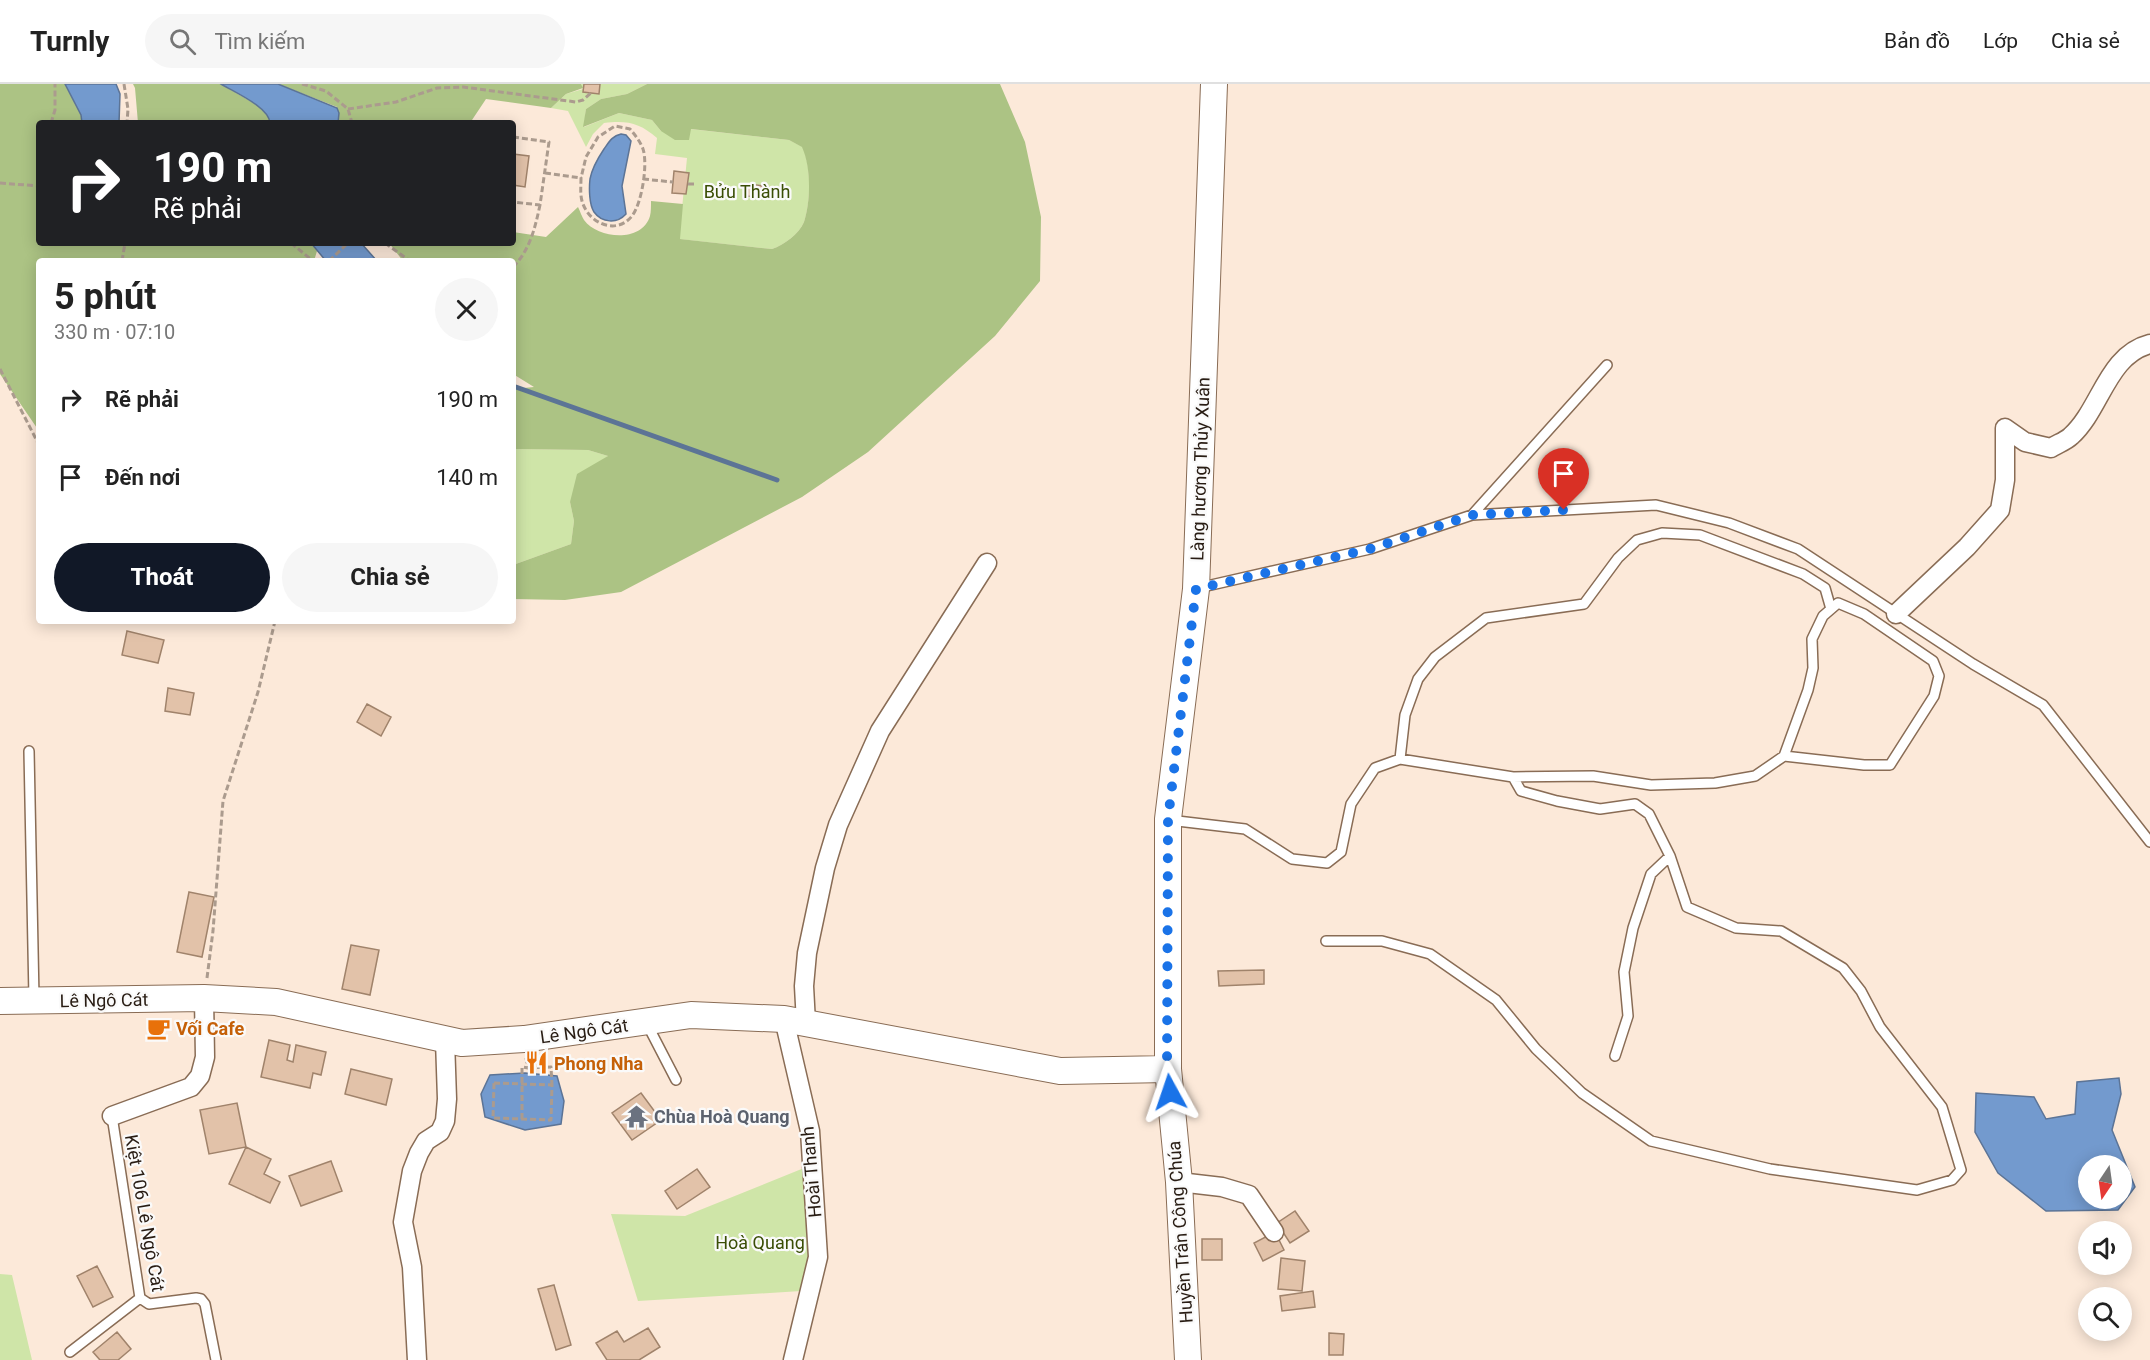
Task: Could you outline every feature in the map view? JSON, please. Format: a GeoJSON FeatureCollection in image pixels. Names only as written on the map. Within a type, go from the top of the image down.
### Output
{"type":"FeatureCollection","features":[{"type":"Feature","properties":{"kind":"street","name":"Làng hương Thủy Xuân"},"geometry":{"type":"LineString","coordinates":[[1167,1069],[1168,819],[1196,589],[1214,84]]}},
{"type":"Feature","properties":{"kind":"street"},"geometry":{"type":"LineString","coordinates":[[1896,614],[1967,547],[2000,510],[2005,480],[2005,428],[2025,442],[2051,448],[2071,436],[2120,362],[2143,345],[2150,344]]}},
{"type":"Feature","properties":{"kind":"street","name":"Hoài Thanh"},"geometry":{"type":"LineString","coordinates":[[793,1360],[818,1257],[810,1131],[795,1021],[804,986],[807,953],[825,868],[838,825],[880,731],[987,563]]}},
{"type":"Feature","properties":{"kind":"street"},"geometry":{"type":"LineString","coordinates":[[112,1116],[191,1087],[200,1076],[205,1056],[204,998]]}},
{"type":"Feature","properties":{"kind":"street","name":"Lê Ngô Cát"},"geometry":{"type":"LineString","coordinates":[[0,1001],[204,998],[276,1002],[462,1043],[524,1039],[691,1015],[795,1021],[1060,1071],[1167,1069]]}},
{"type":"Feature","properties":{"kind":"street"},"geometry":{"type":"LineString","coordinates":[[417,1360],[412,1267],[403,1221],[415,1162],[426,1141],[440,1132],[445,1121],[447,1099],[445,1040]]}},
{"type":"Feature","properties":{"kind":"street","name":"Huyền Trân Công Chúa"},"geometry":{"type":"LineString","coordinates":[[1167,1069],[1179,1182],[1188,1360]]}},
{"type":"Feature","properties":{"kind":"street"},"geometry":{"type":"LineString","coordinates":[[1179,1182],[1222,1187],[1249,1195],[1274,1232]]}},
{"type":"Feature","properties":{"kind":"lane"},"geometry":{"type":"LineString","coordinates":[[1472,515],[1607,365]]}},
{"type":"Feature","properties":{"kind":"lane"},"geometry":{"type":"LineString","coordinates":[[1196,589],[1370,549],[1472,515],[1656,505],[1728,523],[1798,549],[1973,664],[2043,705],[2150,842]]}},
{"type":"Feature","properties":{"kind":"lane"},"geometry":{"type":"LineString","coordinates":[[1400,759],[1405,715],[1418,679],[1435,657],[1486,618],[1584,604],[1618,558],[1637,540],[1662,533],[1700,535],[1803,574],[1825,588],[1831,609]]}},
{"type":"Feature","properties":{"kind":"lane"},"geometry":{"type":"LineString","coordinates":[[1168,819],[1245,829],[1292,860],[1327,863],[1341,852],[1351,804],[1375,768],[1400,759],[1513,777],[1593,776],[1651,785],[1715,783],[1755,776],[1784,756],[1808,690],[1813,668],[1812,639],[1823,616],[1838,603],[1864,614],[1933,662],[1939,676],[1934,696],[1890,765],[1864,765],[1784,756]]}},
{"type":"Feature","properties":{"kind":"lane"},"geometry":{"type":"LineString","coordinates":[[29,751],[34,1001]]}},
{"type":"Feature","properties":{"kind":"lane"},"geometry":{"type":"LineString","coordinates":[[1326,940],[1382,941],[1430,954],[1496,1000],[1536,1049],[1582,1093],[1651,1141],[1770,1169],[1917,1190],[1952,1180],[1961,1170],[1942,1107],[1880,1027],[1861,991],[1843,968],[1781,931],[1736,928],[1687,907],[1670,856],[1649,814],[1635,804],[1600,809],[1557,801],[1521,791],[1513,777]]}},
{"type":"Feature","properties":{"kind":"lane"},"geometry":{"type":"LineString","coordinates":[[1616,1056],[1628,1016],[1624,972],[1633,928],[1651,874],[1670,856]]}},
{"type":"Feature","properties":{"kind":"lane"},"geometry":{"type":"LineString","coordinates":[[646,1022],[676,1080]]}},
{"type":"Feature","properties":{"kind":"lane","name":"Kiệt 106 Lê Ngô Cát"},"geometry":{"type":"LineString","coordinates":[[112,1116],[140,1299],[149,1304],[201,1299],[205,1304],[216,1360]]}},
{"type":"Feature","properties":{"kind":"lane"},"geometry":{"type":"LineString","coordinates":[[70,1352],[140,1299]]}},
{"type":"Feature","properties":{"kind":"path"},"geometry":{"type":"LineString","coordinates":[[52,120],[55,110],[55,84]]}},
{"type":"Feature","properties":{"kind":"path"},"geometry":{"type":"LineString","coordinates":[[124,84],[127,120]]}},
{"type":"Feature","properties":{"kind":"path"},"geometry":{"type":"LineString","coordinates":[[302,84],[326,92],[348,109],[351,120]]}},
{"type":"Feature","properties":{"kind":"path"},"geometry":{"type":"LineString","coordinates":[[348,109],[396,102],[436,88],[463,87],[576,102],[583,100],[591,93]]}},
{"type":"Feature","properties":{"kind":"path"},"geometry":{"type":"LineString","coordinates":[[615,126],[630,129],[638,138],[645,159],[640,201],[632,216],[622,225],[607,227],[596,222],[587,213],[582,200],[581,178],[586,157],[598,137],[615,126]]}},
{"type":"Feature","properties":{"kind":"path"},"geometry":{"type":"LineString","coordinates":[[516,137],[549,142],[540,205],[533,235],[522,258],[516,264]]}},
{"type":"Feature","properties":{"kind":"path"},"geometry":{"type":"LineString","coordinates":[[545,173],[581,178]]}},
{"type":"Feature","properties":{"kind":"path"},"geometry":{"type":"LineString","coordinates":[[643,179],[673,182]]}},
{"type":"Feature","properties":{"kind":"path"},"geometry":{"type":"LineString","coordinates":[[0,183],[36,186]]}},
{"type":"Feature","properties":{"kind":"path"},"geometry":{"type":"LineString","coordinates":[[688,184],[694,184]]}},
{"type":"Feature","properties":{"kind":"path"},"geometry":{"type":"LineString","coordinates":[[516,202],[540,205]]}},
{"type":"Feature","properties":{"kind":"path"},"geometry":{"type":"LineString","coordinates":[[295,246],[309,258]]}},
{"type":"Feature","properties":{"kind":"path"},"geometry":{"type":"LineString","coordinates":[[332,258],[345,246]]}},
{"type":"Feature","properties":{"kind":"path"},"geometry":{"type":"LineString","coordinates":[[389,246],[406,258]]}},
{"type":"Feature","properties":{"kind":"path"},"geometry":{"type":"LineString","coordinates":[[0,369],[36,439]]}},
{"type":"Feature","properties":{"kind":"path"},"geometry":{"type":"LineString","coordinates":[[204,998],[213,931],[223,801],[258,692],[274,624]]}},
{"type":"Feature","properties":{"kind":"path"},"geometry":{"type":"LineString","coordinates":[[522,1067],[522,1119]]}},
{"type":"Feature","properties":{"kind":"path"},"geometry":{"type":"LineString","coordinates":[[528,1068],[550,1067],[552,1085],[551,1120],[493,1118],[494,1083],[552,1085]]}},
{"type":"Feature","properties":{"kind":"green space"},"geometry":{"type":"Polygon","coordinates":[[[0,84],[65,84],[81,115],[82,120],[36,120],[36,246],[313,246],[317,251],[315,258],[36,258],[36,427],[0,374],[0,84]]]}},
{"type":"Feature","properties":{"kind":"green space"},"geometry":{"type":"Polygon","coordinates":[[[133,84],[221,84],[262,108],[270,120],[138,120],[133,84]]]}},
{"type":"Feature","properties":{"kind":"green space"},"geometry":{"type":"Polygon","coordinates":[[[278,84],[581,84],[583,88],[566,94],[551,108],[486,99],[472,120],[338,120],[337,107],[278,84]]]}},
{"type":"Feature","properties":{"kind":"green space","name":"Bửu Thành"},"geometry":{"type":"Polygon","coordinates":[[[581,84],[647,84],[627,94],[601,99],[586,109],[584,127],[619,113],[652,120],[661,131],[690,129],[789,140],[803,147],[808,164],[809,184],[808,204],[804,222],[799,231],[772,249],[679,239],[687,158],[655,154],[657,138],[645,129],[626,122],[604,123],[593,134],[586,147],[568,111],[551,108],[566,94],[583,89],[581,84]]]}},
{"type":"Feature","properties":{"kind":"green space"},"geometry":{"type":"Polygon","coordinates":[[[647,84],[1000,84],[1025,142],[1041,217],[1040,281],[995,336],[868,452],[802,497],[621,592],[565,600],[516,599],[516,564],[571,544],[574,521],[570,502],[577,474],[608,456],[588,450],[516,449],[516,389],[534,387],[516,376],[516,258],[401,258],[391,246],[516,246],[516,232],[546,237],[578,207],[584,220],[599,231],[619,235],[629,234],[645,225],[650,216],[651,201],[683,204],[680,239],[772,249],[795,235],[804,222],[806,213],[809,194],[805,155],[802,147],[789,140],[691,129],[689,140],[675,140],[661,131],[652,120],[619,113],[583,127],[586,109],[601,99],[627,94],[647,84]]]}},
{"type":"Feature","properties":{"kind":"green space"},"geometry":{"type":"Polygon","coordinates":[[[516,449],[588,450],[608,456],[570,502],[574,521],[571,544],[516,564],[516,449]]]}},
{"type":"Feature","properties":{"kind":"green space","name":"Hoà Quang"},"geometry":{"type":"Polygon","coordinates":[[[804,1168],[813,1242],[801,1291],[638,1301],[611,1214],[685,1216],[804,1168]]]}},
{"type":"Feature","properties":{"kind":"green space"},"geometry":{"type":"Polygon","coordinates":[[[0,1274],[12,1275],[32,1360],[0,1360],[0,1274]]]}},
{"type":"Feature","properties":{"kind":"water"},"geometry":{"type":"Polygon","coordinates":[[[65,84],[116,84],[120,94],[119,120],[82,120],[65,84]]]}},
{"type":"Feature","properties":{"kind":"water"},"geometry":{"type":"Polygon","coordinates":[[[221,84],[278,84],[337,108],[338,120],[269,120],[264,111],[221,84]]]}},
{"type":"Feature","properties":{"kind":"water"},"geometry":{"type":"Polygon","coordinates":[[[621,134],[626,135],[631,141],[622,186],[626,214],[610,221],[597,216],[592,209],[590,179],[604,149],[613,138],[621,134]]]}},
{"type":"Feature","properties":{"kind":"water"},"geometry":{"type":"Polygon","coordinates":[[[314,246],[364,246],[374,258],[324,258],[314,246]]]}},
{"type":"Feature","properties":{"kind":"water"},"geometry":{"type":"Polygon","coordinates":[[[525,1073],[557,1076],[564,1101],[561,1124],[525,1130],[485,1117],[481,1094],[490,1075],[525,1073]]]}},
{"type":"Feature","properties":{"kind":"water"},"geometry":{"type":"Polygon","coordinates":[[[2119,1078],[2121,1094],[2112,1130],[2122,1155],[2078,1155],[2078,1209],[2118,1210],[2046,1211],[1998,1173],[1975,1132],[1976,1093],[2034,1097],[2046,1119],[2075,1114],[2077,1082],[2119,1078]]]}},
{"type":"Feature","properties":{"kind":"building"},"geometry":{"type":"Polygon","coordinates":[[[584,84],[600,84],[599,94],[583,92],[584,84]]]}},
{"type":"Feature","properties":{"kind":"building"},"geometry":{"type":"Polygon","coordinates":[[[516,154],[529,156],[525,187],[516,186],[516,154]]]}},
{"type":"Feature","properties":{"kind":"building"},"geometry":{"type":"Polygon","coordinates":[[[674,171],[689,173],[686,194],[672,193],[674,171]]]}},
{"type":"Feature","properties":{"kind":"building"},"geometry":{"type":"Polygon","coordinates":[[[748,184],[763,186],[762,197],[746,196],[748,184]]]}},
{"type":"Feature","properties":{"kind":"building"},"geometry":{"type":"Polygon","coordinates":[[[127,631],[164,640],[158,663],[122,655],[127,631]]]}},
{"type":"Feature","properties":{"kind":"building"},"geometry":{"type":"Polygon","coordinates":[[[168,688],[194,693],[190,715],[165,711],[168,688]]]}},
{"type":"Feature","properties":{"kind":"building"},"geometry":{"type":"Polygon","coordinates":[[[367,704],[391,717],[381,736],[357,722],[367,704]]]}},
{"type":"Feature","properties":{"kind":"building"},"geometry":{"type":"Polygon","coordinates":[[[189,892],[214,897],[202,957],[177,952],[189,892]]]}},
{"type":"Feature","properties":{"kind":"building"},"geometry":{"type":"Polygon","coordinates":[[[351,945],[379,950],[370,995],[342,989],[351,945]]]}},
{"type":"Feature","properties":{"kind":"building"},"geometry":{"type":"Polygon","coordinates":[[[1264,970],[1264,984],[1219,986],[1218,971],[1264,970]]]}},
{"type":"Feature","properties":{"kind":"building"},"geometry":{"type":"Polygon","coordinates":[[[269,1040],[290,1045],[287,1060],[293,1062],[296,1045],[326,1052],[321,1075],[313,1073],[310,1088],[261,1077],[269,1040]]]}},
{"type":"Feature","properties":{"kind":"building"},"geometry":{"type":"Polygon","coordinates":[[[351,1069],[392,1079],[386,1105],[345,1094],[351,1069]]]}},
{"type":"Feature","properties":{"kind":"building","name":"Chùa Hoà Quang"},"geometry":{"type":"Polygon","coordinates":[[[641,1093],[661,1120],[632,1140],[612,1113],[641,1093]]]}},
{"type":"Feature","properties":{"kind":"building"},"geometry":{"type":"Polygon","coordinates":[[[237,1103],[246,1147],[209,1154],[200,1110],[237,1103]]]}},
{"type":"Feature","properties":{"kind":"building"},"geometry":{"type":"Polygon","coordinates":[[[246,1147],[271,1159],[264,1174],[280,1182],[270,1203],[229,1184],[246,1147]]]}},
{"type":"Feature","properties":{"kind":"building"},"geometry":{"type":"Polygon","coordinates":[[[331,1161],[342,1191],[301,1206],[289,1176],[331,1161]]]}},
{"type":"Feature","properties":{"kind":"building","name":"Chùa Hoà Quang"},"geometry":{"type":"Polygon","coordinates":[[[697,1169],[710,1187],[677,1209],[665,1191],[697,1169]]]}},
{"type":"Feature","properties":{"kind":"building"},"geometry":{"type":"Polygon","coordinates":[[[1295,1211],[1309,1231],[1290,1243],[1277,1223],[1295,1211]]]}},
{"type":"Feature","properties":{"kind":"building"},"geometry":{"type":"Polygon","coordinates":[[[1275,1232],[1284,1250],[1263,1261],[1254,1243],[1275,1232]]]}},
{"type":"Feature","properties":{"kind":"building"},"geometry":{"type":"Polygon","coordinates":[[[1202,1239],[1222,1239],[1222,1260],[1202,1260],[1202,1239]]]}},
{"type":"Feature","properties":{"kind":"building"},"geometry":{"type":"Polygon","coordinates":[[[1281,1258],[1305,1261],[1302,1291],[1278,1289],[1281,1258]]]}},
{"type":"Feature","properties":{"kind":"building"},"geometry":{"type":"Polygon","coordinates":[[[97,1266],[113,1297],[93,1307],[77,1276],[97,1266]]]}},
{"type":"Feature","properties":{"kind":"building"},"geometry":{"type":"Polygon","coordinates":[[[554,1285],[571,1345],[556,1350],[538,1289],[554,1285]]]}},
{"type":"Feature","properties":{"kind":"building"},"geometry":{"type":"Polygon","coordinates":[[[1313,1291],[1315,1307],[1282,1311],[1280,1296],[1313,1291]]]}},
{"type":"Feature","properties":{"kind":"building"},"geometry":{"type":"Polygon","coordinates":[[[648,1328],[660,1347],[639,1360],[607,1360],[596,1343],[617,1331],[624,1342],[648,1328]]]}},
{"type":"Feature","properties":{"kind":"building"},"geometry":{"type":"Polygon","coordinates":[[[117,1332],[131,1349],[118,1360],[100,1360],[93,1352],[117,1332]]]}},
{"type":"Feature","properties":{"kind":"building"},"geometry":{"type":"Polygon","coordinates":[[[1329,1333],[1344,1334],[1343,1355],[1329,1355],[1329,1333]]]}},
{"type":"Feature","properties":{"kind":"waterway"},"geometry":{"type":"LineString","coordinates":[[516,387],[777,480]]}},
{"type":"Feature","properties":{"kind":"place","name":"Vối Cafe"},"geometry":{"type":"Point","coordinates":[158,1028]}},
{"type":"Feature","properties":{"kind":"place","name":"Phong Nha"},"geometry":{"type":"Point","coordinates":[536,1063]}},
{"type":"Feature","properties":{"kind":"place","name":"Chùa Hoà Quang"},"geometry":{"type":"Point","coordinates":[636,1116]}},
{"type":"Feature","properties":{"kind":"route"},"geometry":{"type":"LineString","coordinates":[[1170,1092],[1167,1069],[1168,819],[1196,589],[1370,549],[1472,515],[1564,510]]}}]}
